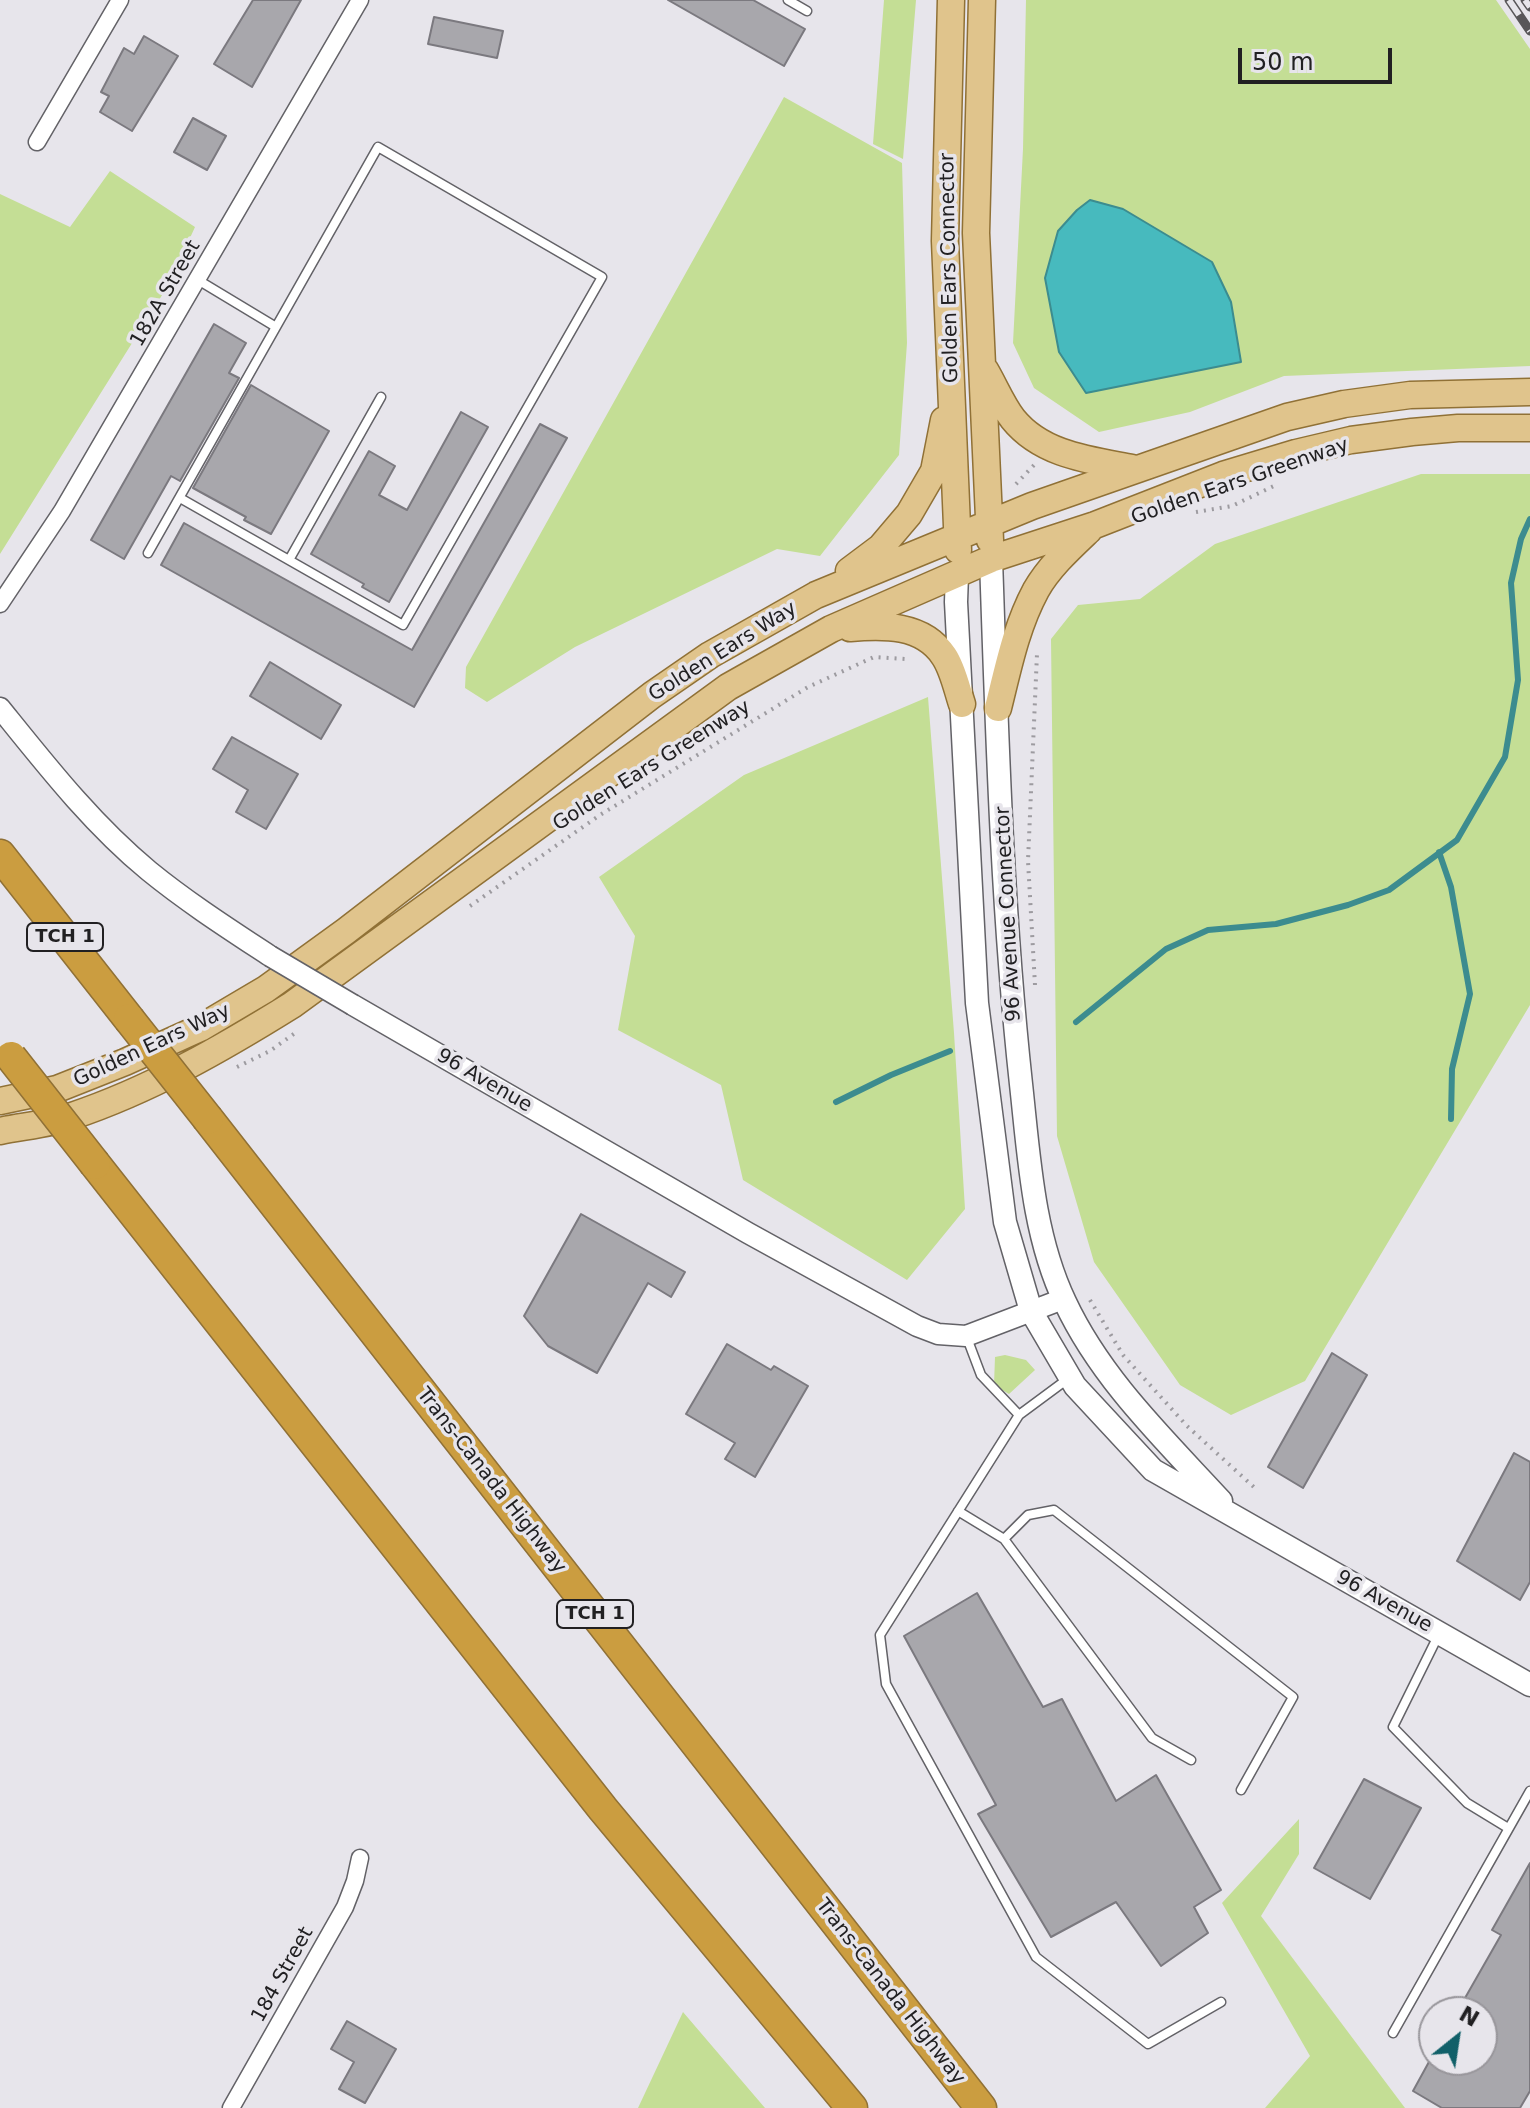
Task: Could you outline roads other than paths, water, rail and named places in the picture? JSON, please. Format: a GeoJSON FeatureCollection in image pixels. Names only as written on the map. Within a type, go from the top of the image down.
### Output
{"type":"FeatureCollection","features":[{"type":"Feature","properties":{"kind":"highway","name":"Trans-Canada Highway"},"geometry":{"type":"LineString","coordinates":[[0,855],[981,2108]]}},
{"type":"Feature","properties":{"kind":"highway"},"geometry":{"type":"LineString","coordinates":[[6,1050],[603,1809],[852,2108]]}},
{"type":"Feature","properties":{"kind":"main road","name":"Golden Ears Connector"},"geometry":{"type":"LineString","coordinates":[[951,0],[945,241],[958,536]]}},
{"type":"Feature","properties":{"kind":"main road","name":"Golden Ears Connector"},"geometry":{"type":"LineString","coordinates":[[982,0],[976,233],[989,523]]}},
{"type":"Feature","properties":{"kind":"main road"},"geometry":{"type":"LineString","coordinates":[[982,365],[1013,420],[1047,446],[1081,459],[1136,469]]}},
{"type":"Feature","properties":{"kind":"main road"},"geometry":{"type":"LineString","coordinates":[[816,595],[881,547],[909,514],[934,471],[952,378]]}},
{"type":"Feature","properties":{"kind":"main road","name":"Golden Ears Way"},"geometry":{"type":"LineString","coordinates":[[0,1101],[57,1089],[125,1062],[200,1028],[266,989],[652,695],[710,655],[816,595],[989,523],[1287,417],[1344,404],[1410,395],[1530,392]]}},
{"type":"Feature","properties":{"kind":"main road","name":"Golden Ears Way"},"geometry":{"type":"LineString","coordinates":[[0,1131],[71,1117],[219,1050],[292,1005],[728,687],[831,629],[991,559],[1095,525],[1223,475],[1296,453],[1351,440],[1412,432],[1458,428],[1530,428]]}},
{"type":"Feature","properties":{"kind":"main road","name":"96 Avenue Connector"},"geometry":{"type":"LineString","coordinates":[[989,523],[1012,1003],[1032,1180],[1046,1247],[1074,1294]]}},
{"type":"Feature","properties":{"kind":"main road"},"geometry":{"type":"LineString","coordinates":[[998,708],[1023,619],[1037,588],[1064,555],[1095,525]]}},
{"type":"Feature","properties":{"kind":"main road","name":"96 Avenue Connector"},"geometry":{"type":"LineString","coordinates":[[958,536],[956,602],[977,1003],[1005,1222],[1031,1311]]}},
{"type":"Feature","properties":{"kind":"main road"},"geometry":{"type":"LineString","coordinates":[[831,629],[884,625],[918,634],[944,655],[962,704]]}},
{"type":"Feature","properties":{"kind":"main road","name":"96 Avenue"},"geometry":{"type":"LineString","coordinates":[[1074,1294],[1106,1371],[1130,1402],[1238,1519]]}},
{"type":"Feature","properties":{"kind":"main road","name":"96 Avenue"},"geometry":{"type":"LineString","coordinates":[[1031,1311],[1070,1378],[1153,1470],[1530,1685]]}},
{"type":"Feature","properties":{"kind":"street"},"geometry":{"type":"LineString","coordinates":[[37,142],[120,0]]}},
{"type":"Feature","properties":{"kind":"street","name":"182A Street"},"geometry":{"type":"LineString","coordinates":[[0,604],[62,511],[360,0]]}},
{"type":"Feature","properties":{"kind":"street","name":"96 Avenue"},"geometry":{"type":"LineString","coordinates":[[0,708],[94,820],[148,870],[210,917],[353,1005],[894,1315],[938,1334],[966,1336]]}},
{"type":"Feature","properties":{"kind":"street"},"geometry":{"type":"LineString","coordinates":[[966,1336],[1074,1294]]}},
{"type":"Feature","properties":{"kind":"street","name":"184 Street"},"geometry":{"type":"LineString","coordinates":[[231,2108],[345,1907],[360,1858]]}},
{"type":"Feature","properties":{"kind":"lane"},"geometry":{"type":"LineString","coordinates":[[788,0],[807,11]]}},
{"type":"Feature","properties":{"kind":"lane"},"geometry":{"type":"LineString","coordinates":[[148,553],[378,147],[602,277],[403,625],[180,498]]}},
{"type":"Feature","properties":{"kind":"lane"},"geometry":{"type":"LineString","coordinates":[[198,280],[276,327]]}},
{"type":"Feature","properties":{"kind":"lane"},"geometry":{"type":"LineString","coordinates":[[289,560],[381,397]]}},
{"type":"Feature","properties":{"kind":"lane"},"geometry":{"type":"LineString","coordinates":[[966,1336],[981,1375],[1019,1415]]}},
{"type":"Feature","properties":{"kind":"lane"},"geometry":{"type":"LineString","coordinates":[[1070,1378],[1019,1415],[880,1635],[886,1684],[1036,1957],[1148,2044],[1221,2002]]}},
{"type":"Feature","properties":{"kind":"lane"},"geometry":{"type":"LineString","coordinates":[[1004,1539],[1028,1515],[1054,1510],[1293,1697],[1241,1790]]}},
{"type":"Feature","properties":{"kind":"lane"},"geometry":{"type":"LineString","coordinates":[[958,1511],[1004,1539],[1152,1738],[1191,1760]]}},
{"type":"Feature","properties":{"kind":"lane"},"geometry":{"type":"LineString","coordinates":[[1439,1634],[1393,1727],[1467,1803],[1508,1828]]}},
{"type":"Feature","properties":{"kind":"lane"},"geometry":{"type":"LineString","coordinates":[[1393,2033],[1530,1791]]}},
{"type":"Feature","properties":{"kind":"water"},"geometry":{"type":"Polygon","coordinates":[[[1090,200],[1123,209],[1212,262],[1231,302],[1241,362],[1086,393],[1059,352],[1045,278],[1058,231],[1090,200]]]}},
{"type":"Feature","properties":{"kind":"waterway"},"geometry":{"type":"LineString","coordinates":[[1076,1022],[1166,949],[1208,930],[1276,924],[1348,905],[1389,890],[1457,840],[1505,757],[1518,680],[1511,583],[1521,539],[1530,519]]}},
{"type":"Feature","properties":{"kind":"waterway"},"geometry":{"type":"LineString","coordinates":[[1439,852],[1451,887],[1470,994],[1452,1069],[1451,1119]]}},
{"type":"Feature","properties":{"kind":"waterway"},"geometry":{"type":"LineString","coordinates":[[836,1102],[950,1051]]}},
{"type":"Feature","properties":{"kind":"railway"},"geometry":{"type":"LineString","coordinates":[[1509,0],[1530,31]]}},
{"type":"Feature","properties":{"kind":"railway"},"geometry":{"type":"LineString","coordinates":[[1525,0],[1530,7]]}}]}
